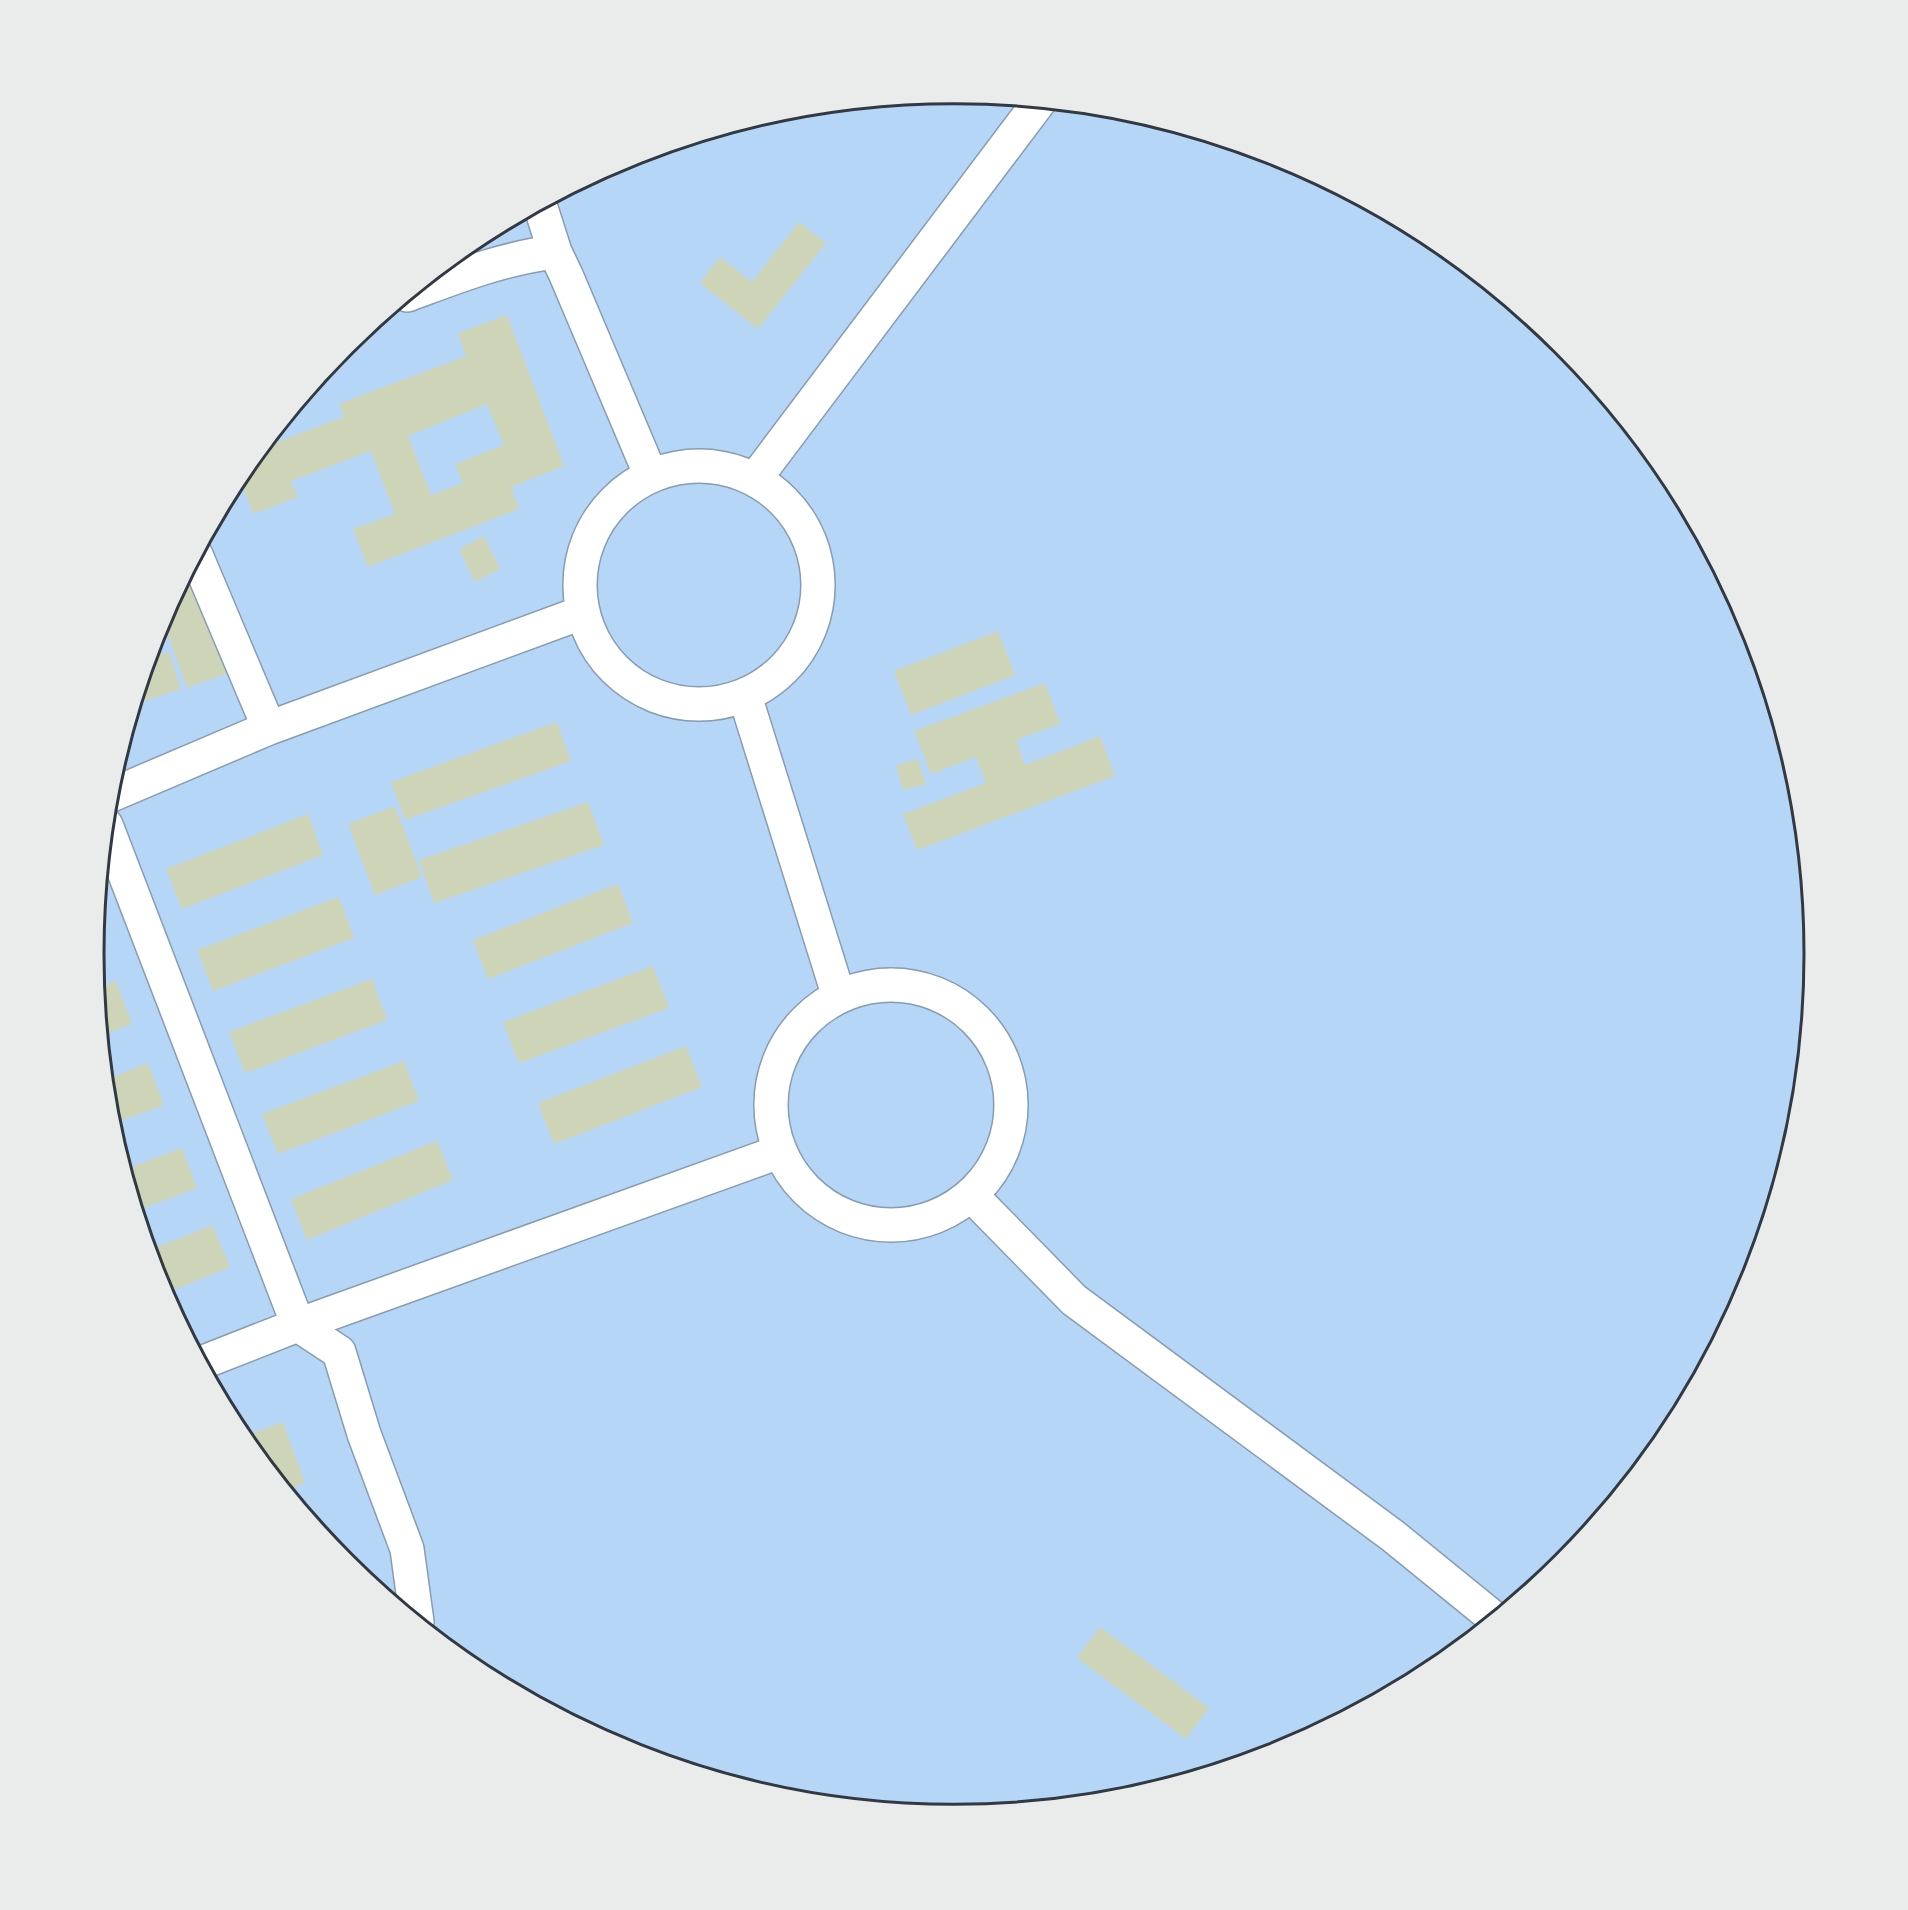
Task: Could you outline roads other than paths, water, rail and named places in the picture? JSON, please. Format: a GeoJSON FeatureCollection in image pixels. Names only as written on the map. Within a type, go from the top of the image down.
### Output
{"type":"FeatureCollection","features":[{"type":"Feature","properties":{"kind":"street"},"geometry":{"type":"LineString","coordinates":[[755,479],[1034,109]]}},
{"type":"Feature","properties":{"kind":"street"},"geometry":{"type":"LineString","coordinates":[[542,211],[555,252],[651,476]]}},
{"type":"Feature","properties":{"kind":"street"},"geometry":{"type":"LineString","coordinates":[[427,288],[489,265],[529,255],[555,252]]}},
{"type":"Feature","properties":{"kind":"street"},"geometry":{"type":"LineString","coordinates":[[679,466],[718,467],[755,479],[786,502],[808,534],[819,572],[817,610],[802,646],[778,676],[745,696],[711,704],[676,703],[643,692],[615,672],[594,645],[581,613],[578,574],[588,536],[610,504],[641,480],[651,476],[679,466]]}},
{"type":"Feature","properties":{"kind":"street"},"geometry":{"type":"LineString","coordinates":[[199,563],[269,728]]}},
{"type":"Feature","properties":{"kind":"street"},"geometry":{"type":"LineString","coordinates":[[120,791],[269,728],[581,613]]}},
{"type":"Feature","properties":{"kind":"street"},"geometry":{"type":"LineString","coordinates":[[745,696],[839,997]]}},
{"type":"Feature","properties":{"kind":"street"},"geometry":{"type":"LineString","coordinates":[[112,840],[298,1325],[339,1352],[364,1434],[407,1549],[416,1613]]}},
{"type":"Feature","properties":{"kind":"street"},"geometry":{"type":"LineString","coordinates":[[875,987],[885,987],[914,988],[949,1000],[980,1023],[1001,1055],[1011,1092],[1009,1130],[995,1165],[971,1195],[939,1215],[902,1225],[864,1223],[829,1209],[800,1185],[779,1152],[771,1117],[773,1081],[785,1047],[808,1018],[839,997],[875,987]]}},
{"type":"Feature","properties":{"kind":"street"},"geometry":{"type":"LineString","coordinates":[[207,1361],[298,1325],[779,1152]]}},
{"type":"Feature","properties":{"kind":"street"},"geometry":{"type":"LineString","coordinates":[[971,1195],[1074,1300],[1393,1536],[1490,1615]]}}]}
